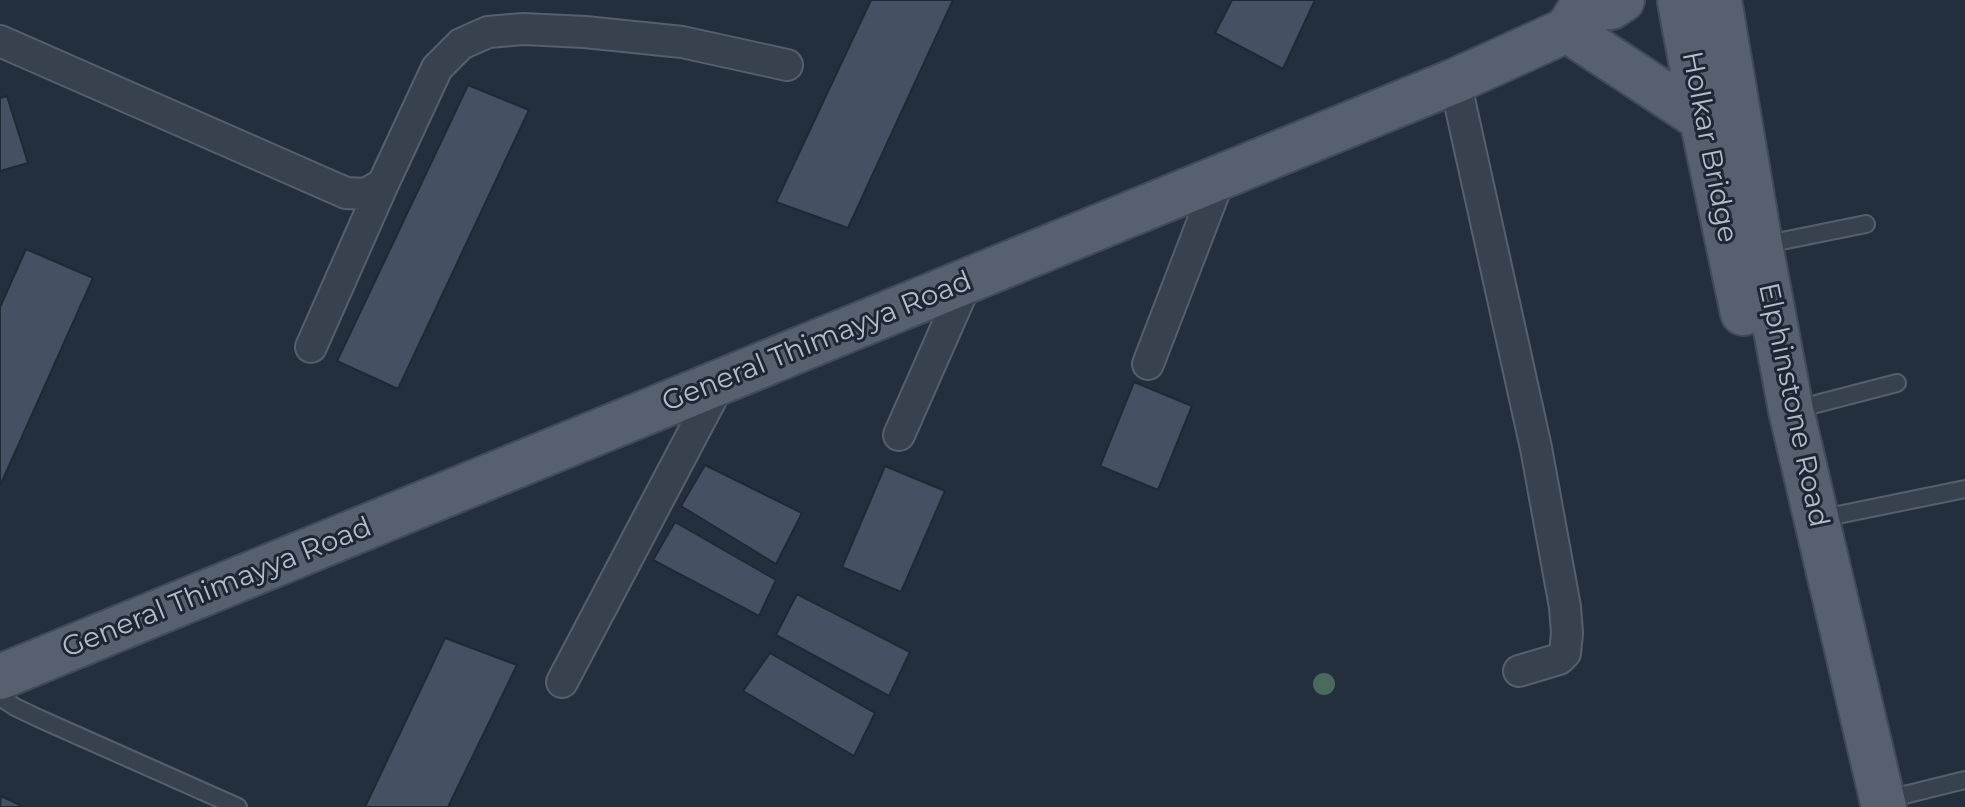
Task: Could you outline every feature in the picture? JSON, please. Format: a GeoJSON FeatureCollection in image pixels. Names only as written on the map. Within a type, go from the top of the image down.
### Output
{"type":"FeatureCollection","features":[{"type":"Feature","properties":{"kind":"main road","name":"Holkar Bridge"},"geometry":{"type":"LineString","coordinates":[[1696,0],[1702,119],[1764,412],[1874,805]]}},
{"type":"Feature","properties":{"kind":"main road","name":"Elphinstone Road"},"geometry":{"type":"LineString","coordinates":[[1696,0],[1760,245],[1791,410],[1817,519],[1874,805]]}},
{"type":"Feature","properties":{"kind":"main road"},"geometry":{"type":"LineString","coordinates":[[1590,9],[1702,119]]}},
{"type":"Feature","properties":{"kind":"main road","name":"General Thimayya Road"},"geometry":{"type":"LineString","coordinates":[[0,677],[1455,81],[1590,9]]}},
{"type":"Feature","properties":{"kind":"street"},"geometry":{"type":"LineString","coordinates":[[311,347],[437,68],[461,44],[488,32],[539,30],[682,42],[787,65]]}},
{"type":"Feature","properties":{"kind":"street"},"geometry":{"type":"LineString","coordinates":[[0,41],[346,193],[366,194],[383,184]]}},
{"type":"Feature","properties":{"kind":"street"},"geometry":{"type":"LineString","coordinates":[[1455,81],[1536,448],[1565,607],[1565,653],[1559,659],[1519,671]]}},
{"type":"Feature","properties":{"kind":"street"},"geometry":{"type":"LineString","coordinates":[[1148,364],[1220,177]]}},
{"type":"Feature","properties":{"kind":"street"},"geometry":{"type":"LineString","coordinates":[[899,435],[967,281]]}},
{"type":"Feature","properties":{"kind":"street"},"geometry":{"type":"LineString","coordinates":[[562,682],[720,382]]}},
{"type":"Feature","properties":{"kind":"lane"},"geometry":{"type":"LineString","coordinates":[[1760,245],[1866,224]]}},
{"type":"Feature","properties":{"kind":"lane"},"geometry":{"type":"LineString","coordinates":[[1791,410],[1897,383]]}},
{"type":"Feature","properties":{"kind":"lane"},"geometry":{"type":"LineString","coordinates":[[1817,519],[1965,489]]}},
{"type":"Feature","properties":{"kind":"lane"},"geometry":{"type":"LineString","coordinates":[[0,697],[38,718],[238,807]]}},
{"type":"Feature","properties":{"kind":"lane"},"geometry":{"type":"LineString","coordinates":[[1874,805],[1965,780]]}},
{"type":"Feature","properties":{"kind":"building"},"geometry":{"type":"Polygon","coordinates":[[[871,0],[953,0],[848,228],[776,202],[871,0]]]}},
{"type":"Feature","properties":{"kind":"building"},"geometry":{"type":"Polygon","coordinates":[[[1232,0],[1315,0],[1283,69],[1215,33],[1232,0]]]}},
{"type":"Feature","properties":{"kind":"building"},"geometry":{"type":"Polygon","coordinates":[[[468,85],[529,110],[398,389],[337,361],[468,85]]]}},
{"type":"Feature","properties":{"kind":"building"},"geometry":{"type":"Polygon","coordinates":[[[7,96],[28,163],[0,171],[0,98],[7,96]]]}},
{"type":"Feature","properties":{"kind":"building"},"geometry":{"type":"Polygon","coordinates":[[[26,249],[93,278],[0,486],[0,307],[26,249]]]}},
{"type":"Feature","properties":{"kind":"building"},"geometry":{"type":"Polygon","coordinates":[[[1134,382],[1192,406],[1158,490],[1100,466],[1134,382]]]}},
{"type":"Feature","properties":{"kind":"building"},"geometry":{"type":"Polygon","coordinates":[[[705,465],[802,513],[776,564],[681,506],[705,465]]]}},
{"type":"Feature","properties":{"kind":"building"},"geometry":{"type":"Polygon","coordinates":[[[885,466],[945,491],[901,592],[842,567],[885,466]]]}},
{"type":"Feature","properties":{"kind":"building"},"geometry":{"type":"Polygon","coordinates":[[[675,522],[776,580],[759,616],[653,560],[675,522]]]}},
{"type":"Feature","properties":{"kind":"building"},"geometry":{"type":"Polygon","coordinates":[[[797,594],[910,652],[889,696],[776,635],[797,594]]]}},
{"type":"Feature","properties":{"kind":"building"},"geometry":{"type":"Polygon","coordinates":[[[445,638],[517,665],[448,807],[365,807],[445,638]]]}},
{"type":"Feature","properties":{"kind":"building"},"geometry":{"type":"Polygon","coordinates":[[[770,653],[875,713],[854,756],[743,691],[770,653]]]}},
{"type":"Feature","properties":{"kind":"building"},"geometry":{"type":"Polygon","coordinates":[[[1,796],[24,807],[0,807],[1,796]]]}}]}
